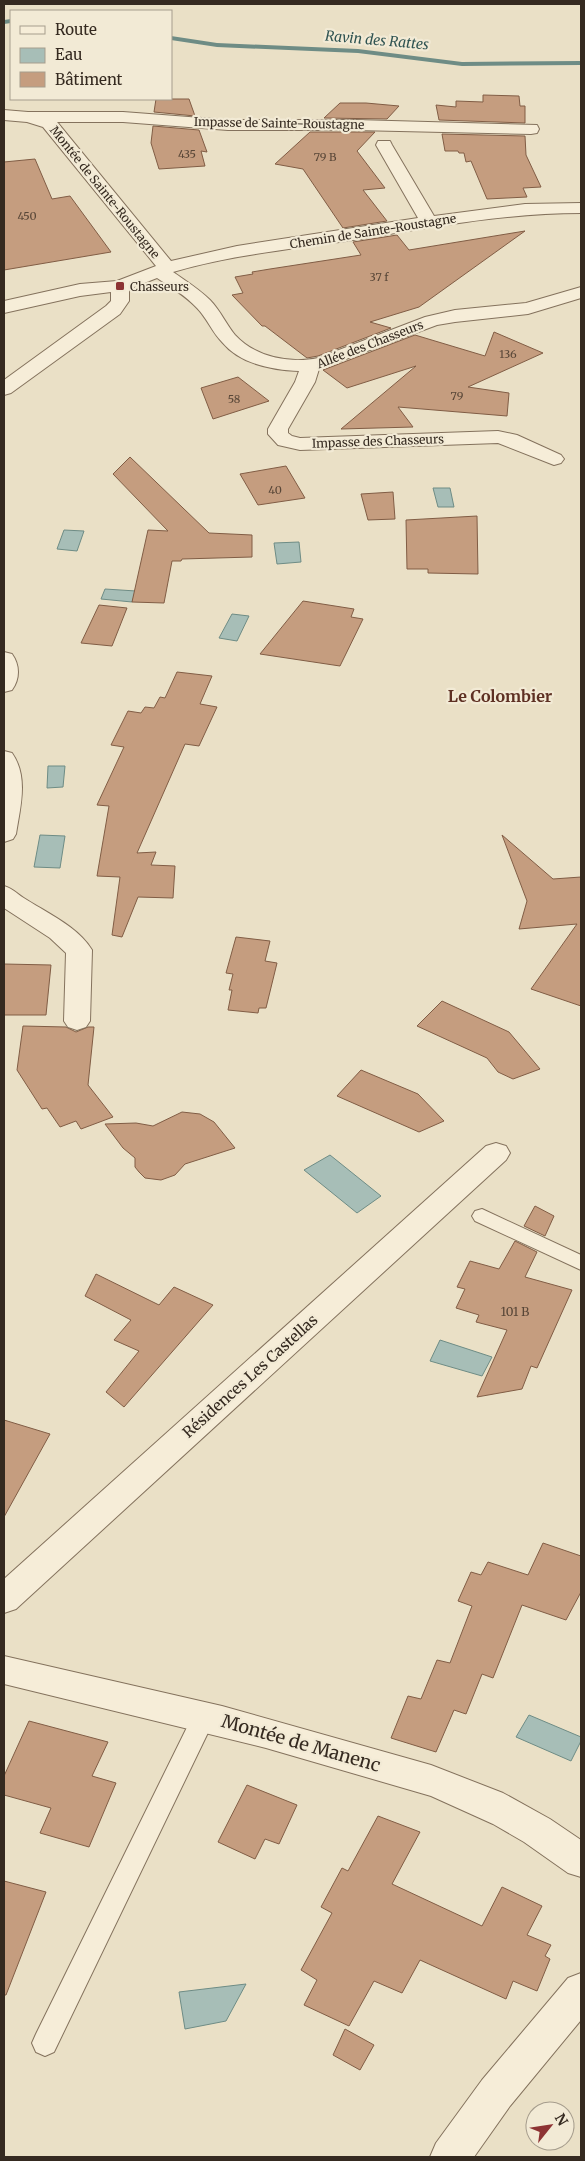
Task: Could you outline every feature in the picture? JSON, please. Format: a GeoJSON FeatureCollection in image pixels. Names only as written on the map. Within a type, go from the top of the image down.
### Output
{"type":"FeatureCollection","features":[{"type":"Feature","properties":{"kind":"street","name":"Montée de Sainte-Roustagne"},"geometry":{"type":"LineString","coordinates":[[4,115],[28,116],[47,122],[164,270]]}},
{"type":"Feature","properties":{"kind":"street","name":"Impasse de Sainte-Roustagne"},"geometry":{"type":"LineString","coordinates":[[28,116],[123,117],[228,125],[389,125],[531,128]]}},
{"type":"Feature","properties":{"kind":"street"},"geometry":{"type":"LineString","coordinates":[[4,128],[55,130]]}},
{"type":"Feature","properties":{"kind":"street"},"geometry":{"type":"LineString","coordinates":[[384,145],[430,222]]}},
{"type":"Feature","properties":{"kind":"street","name":"Chemin de Sainte-Roustagne"},"geometry":{"type":"LineString","coordinates":[[5,306],[80,290],[120,286],[164,270],[263,248],[430,222],[530,209],[581,208]]}},
{"type":"Feature","properties":{"kind":"street","name":"Allée des Chasseurs"},"geometry":{"type":"LineString","coordinates":[[164,270],[204,305],[236,346],[249,354],[278,364],[310,366],[432,321],[455,316],[528,308],[581,292]]}},
{"type":"Feature","properties":{"kind":"street"},"geometry":{"type":"LineString","coordinates":[[4,389],[113,310],[120,301],[120,286]]}},
{"type":"Feature","properties":{"kind":"street","name":"Impasse des Chasseurs"},"geometry":{"type":"LineString","coordinates":[[310,366],[305,382],[278,429],[278,434],[285,441],[300,444],[498,437],[510,439],[554,459]]}},
{"type":"Feature","properties":{"kind":"street"},"geometry":{"type":"LineString","coordinates":[[4,659],[7,672],[4,685]]}},
{"type":"Feature","properties":{"kind":"street"},"geometry":{"type":"LineString","coordinates":[[4,758],[11,787],[4,834]]}},
{"type":"Feature","properties":{"kind":"street"},"geometry":{"type":"LineString","coordinates":[[4,894],[12,902],[59,932],[79,950],[77,1021]]}},
{"type":"Feature","properties":{"kind":"street","name":"Résidences Les Castellas"},"geometry":{"type":"LineString","coordinates":[[4,1598],[496,1153]]}},
{"type":"Feature","properties":{"kind":"street","name":"Montée de Manenc"},"geometry":{"type":"LineString","coordinates":[[4,1670],[204,1716],[314,1746],[455,1789],[514,1816],[560,1845],[581,1861]]}},
{"type":"Feature","properties":{"kind":"street"},"geometry":{"type":"LineString","coordinates":[[450,2157],[496,2093],[581,1991]]}},
{"type":"Feature","properties":{"kind":"lane"},"geometry":{"type":"LineString","coordinates":[[482,1216],[581,1263]]}},
{"type":"Feature","properties":{"kind":"lane"},"geometry":{"type":"LineString","coordinates":[[45,2043],[204,1716]]}},
{"type":"Feature","properties":{"kind":"water"},"geometry":{"type":"Polygon","coordinates":[[[433,488],[450,488],[454,507],[438,507],[433,488]]]}},
{"type":"Feature","properties":{"kind":"water"},"geometry":{"type":"Polygon","coordinates":[[[64,530],[84,531],[77,551],[57,549],[64,530]]]}},
{"type":"Feature","properties":{"kind":"water"},"geometry":{"type":"Polygon","coordinates":[[[299,542],[301,562],[277,564],[274,543],[299,542]]]}},
{"type":"Feature","properties":{"kind":"water"},"geometry":{"type":"Polygon","coordinates":[[[105,589],[136,591],[132,602],[101,599],[105,589]]]}},
{"type":"Feature","properties":{"kind":"water"},"geometry":{"type":"Polygon","coordinates":[[[232,614],[249,616],[237,641],[219,638],[232,614]]]}},
{"type":"Feature","properties":{"kind":"water"},"geometry":{"type":"Polygon","coordinates":[[[48,766],[65,766],[63,787],[47,788],[48,766]]]}},
{"type":"Feature","properties":{"kind":"water"},"geometry":{"type":"Polygon","coordinates":[[[40,835],[65,836],[60,868],[34,867],[40,835]]]}},
{"type":"Feature","properties":{"kind":"water"},"geometry":{"type":"Polygon","coordinates":[[[330,1155],[381,1196],[357,1213],[304,1170],[330,1155]]]}},
{"type":"Feature","properties":{"kind":"water"},"geometry":{"type":"Polygon","coordinates":[[[440,1340],[492,1357],[482,1376],[430,1361],[440,1340]]]}},
{"type":"Feature","properties":{"kind":"water"},"geometry":{"type":"Polygon","coordinates":[[[529,1715],[581,1737],[581,1741],[571,1761],[516,1737],[529,1715]]]}},
{"type":"Feature","properties":{"kind":"water"},"geometry":{"type":"Polygon","coordinates":[[[246,1984],[226,2021],[185,2029],[179,1992],[246,1984]]]}},
{"type":"Feature","properties":{"kind":"building"},"geometry":{"type":"Polygon","coordinates":[[[483,95],[519,96],[520,106],[525,106],[525,123],[439,120],[436,105],[456,107],[456,101],[483,102],[483,95]]]}},
{"type":"Feature","properties":{"kind":"building"},"geometry":{"type":"Polygon","coordinates":[[[189,99],[195,116],[154,112],[156,100],[189,99]]]}},
{"type":"Feature","properties":{"kind":"building"},"geometry":{"type":"Polygon","coordinates":[[[340,103],[399,106],[387,119],[324,118],[340,103]]]}},
{"type":"Feature","properties":{"kind":"building"},"geometry":{"type":"Polygon","coordinates":[[[153,126],[199,130],[207,152],[201,151],[205,166],[159,169],[151,143],[153,126]]]}},
{"type":"Feature","properties":{"kind":"building"},"geometry":{"type":"Polygon","coordinates":[[[310,132],[375,132],[357,151],[385,188],[363,190],[387,221],[343,228],[303,169],[275,164],[310,132]]]}},
{"type":"Feature","properties":{"kind":"building"},"geometry":{"type":"Polygon","coordinates":[[[442,134],[525,136],[526,155],[541,187],[523,188],[527,197],[487,199],[471,161],[466,162],[464,153],[445,151],[442,134]]]}},
{"type":"Feature","properties":{"kind":"building"},"geometry":{"type":"Polygon","coordinates":[[[35,159],[52,199],[70,196],[111,252],[4,270],[4,162],[35,159]]]}},
{"type":"Feature","properties":{"kind":"building"},"geometry":{"type":"Polygon","coordinates":[[[525,231],[419,307],[370,322],[391,328],[318,356],[307,358],[265,326],[262,326],[232,295],[243,293],[235,277],[253,274],[252,272],[361,255],[353,242],[397,235],[409,250],[525,231]]]}},
{"type":"Feature","properties":{"kind":"building"},"geometry":{"type":"Polygon","coordinates":[[[494,332],[543,353],[468,387],[509,393],[507,416],[398,407],[413,427],[341,429],[416,366],[347,388],[323,370],[415,335],[485,356],[494,332]]]}},
{"type":"Feature","properties":{"kind":"building"},"geometry":{"type":"Polygon","coordinates":[[[238,377],[269,401],[213,419],[201,388],[238,377]]]}},
{"type":"Feature","properties":{"kind":"building"},"geometry":{"type":"Polygon","coordinates":[[[130,457],[209,533],[252,535],[252,557],[172,561],[164,603],[132,602],[148,530],[168,531],[113,474],[130,457]]]}},
{"type":"Feature","properties":{"kind":"building"},"geometry":{"type":"Polygon","coordinates":[[[286,466],[305,498],[258,505],[240,474],[286,466]]]}},
{"type":"Feature","properties":{"kind":"building"},"geometry":{"type":"Polygon","coordinates":[[[393,492],[395,519],[368,520],[361,494],[393,492]]]}},
{"type":"Feature","properties":{"kind":"building"},"geometry":{"type":"Polygon","coordinates":[[[477,516],[478,574],[428,573],[428,569],[407,569],[406,520],[477,516]]]}},
{"type":"Feature","properties":{"kind":"building"},"geometry":{"type":"Polygon","coordinates":[[[303,601],[354,609],[351,617],[363,619],[340,666],[260,654],[303,601]]]}},
{"type":"Feature","properties":{"kind":"building"},"geometry":{"type":"Polygon","coordinates":[[[99,605],[127,608],[112,646],[81,643],[99,605]]]}},
{"type":"Feature","properties":{"kind":"building"},"geometry":{"type":"Polygon","coordinates":[[[177,672],[212,676],[200,704],[217,707],[199,746],[185,744],[137,853],[156,852],[151,865],[175,866],[173,898],[138,897],[122,937],[112,935],[120,877],[97,876],[109,806],[97,805],[124,747],[111,745],[128,711],[141,713],[145,707],[154,708],[160,697],[165,698],[177,672]]]}},
{"type":"Feature","properties":{"kind":"building"},"geometry":{"type":"Polygon","coordinates":[[[502,835],[553,879],[581,877],[581,1006],[531,989],[577,924],[519,929],[527,901],[502,835]]]}},
{"type":"Feature","properties":{"kind":"building"},"geometry":{"type":"Polygon","coordinates":[[[236,937],[270,941],[265,961],[277,963],[266,1008],[259,1008],[258,1013],[228,1010],[232,990],[229,990],[233,974],[226,973],[236,937]]]}},
{"type":"Feature","properties":{"kind":"building"},"geometry":{"type":"Polygon","coordinates":[[[4,964],[51,965],[46,1015],[4,1015],[4,964]]]}},
{"type":"Feature","properties":{"kind":"building"},"geometry":{"type":"Polygon","coordinates":[[[442,1001],[509,1032],[540,1069],[513,1079],[498,1072],[487,1058],[417,1026],[442,1001]]]}},
{"type":"Feature","properties":{"kind":"building"},"geometry":{"type":"Polygon","coordinates":[[[23,1026],[66,1027],[76,1032],[88,1027],[94,1027],[88,1085],[113,1117],[81,1129],[76,1121],[60,1127],[47,1108],[42,1109],[17,1070],[23,1026]]]}},
{"type":"Feature","properties":{"kind":"building"},"geometry":{"type":"Polygon","coordinates":[[[361,1070],[418,1094],[444,1121],[419,1132],[337,1096],[361,1070]]]}},
{"type":"Feature","properties":{"kind":"building"},"geometry":{"type":"Polygon","coordinates":[[[182,1112],[200,1114],[214,1122],[235,1148],[185,1164],[175,1175],[161,1180],[145,1178],[135,1167],[135,1158],[123,1148],[105,1124],[136,1123],[153,1126],[182,1112]]]}},
{"type":"Feature","properties":{"kind":"building"},"geometry":{"type":"Polygon","coordinates":[[[535,1206],[554,1216],[545,1236],[524,1226],[535,1206]]]}},
{"type":"Feature","properties":{"kind":"building"},"geometry":{"type":"Polygon","coordinates":[[[515,1241],[537,1252],[525,1277],[572,1290],[537,1368],[531,1366],[522,1389],[477,1397],[507,1330],[476,1322],[479,1315],[456,1308],[465,1289],[457,1287],[470,1261],[499,1269],[515,1241]]]}},
{"type":"Feature","properties":{"kind":"building"},"geometry":{"type":"Polygon","coordinates":[[[96,1274],[159,1305],[174,1287],[213,1305],[124,1407],[106,1392],[139,1351],[114,1340],[131,1320],[85,1296],[96,1274]]]}},
{"type":"Feature","properties":{"kind":"building"},"geometry":{"type":"Polygon","coordinates":[[[4,1420],[50,1434],[4,1517],[4,1420]]]}},
{"type":"Feature","properties":{"kind":"building"},"geometry":{"type":"Polygon","coordinates":[[[543,1543],[581,1556],[581,1592],[566,1620],[522,1605],[493,1678],[482,1674],[466,1714],[454,1710],[436,1752],[391,1738],[408,1696],[421,1699],[437,1660],[450,1663],[472,1606],[458,1601],[471,1572],[481,1575],[488,1562],[528,1575],[543,1543]]]}},
{"type":"Feature","properties":{"kind":"building"},"geometry":{"type":"Polygon","coordinates":[[[29,1721],[108,1742],[92,1776],[116,1783],[89,1847],[40,1833],[51,1808],[4,1795],[4,1776],[29,1721]]]}},
{"type":"Feature","properties":{"kind":"building"},"geometry":{"type":"Polygon","coordinates":[[[247,1785],[297,1805],[279,1844],[265,1839],[255,1859],[218,1842],[247,1785]]]}},
{"type":"Feature","properties":{"kind":"building"},"geometry":{"type":"Polygon","coordinates":[[[378,1816],[420,1832],[392,1884],[482,1926],[502,1887],[542,1906],[527,1935],[551,1945],[545,1956],[550,1959],[537,1991],[513,1981],[506,1999],[420,1960],[402,1993],[374,1981],[349,2026],[304,2005],[317,1980],[301,1970],[332,1913],[321,1907],[342,1868],[348,1871],[378,1816]]]}},
{"type":"Feature","properties":{"kind":"building"},"geometry":{"type":"Polygon","coordinates":[[[4,1881],[46,1892],[6,1995],[4,1995],[4,1881]]]}},
{"type":"Feature","properties":{"kind":"building"},"geometry":{"type":"Polygon","coordinates":[[[345,2029],[374,2045],[360,2070],[333,2055],[345,2029]]]}},
{"type":"Feature","properties":{"kind":"waterway","name":"Ravin des Rattes"},"geometry":{"type":"LineString","coordinates":[[4,22],[10,21]]}},
{"type":"Feature","properties":{"kind":"waterway","name":"Ravin des Rattes"},"geometry":{"type":"LineString","coordinates":[[172,38],[217,45],[358,51],[462,64],[581,63]]}},
{"type":"Feature","properties":{"kind":"place","name":"Chasseurs"},"geometry":{"type":"Point","coordinates":[120,286]}},
{"type":"Feature","properties":{"kind":"district","name":"Le Colombier"},"geometry":{"type":"Point","coordinates":[500,696]}}]}
